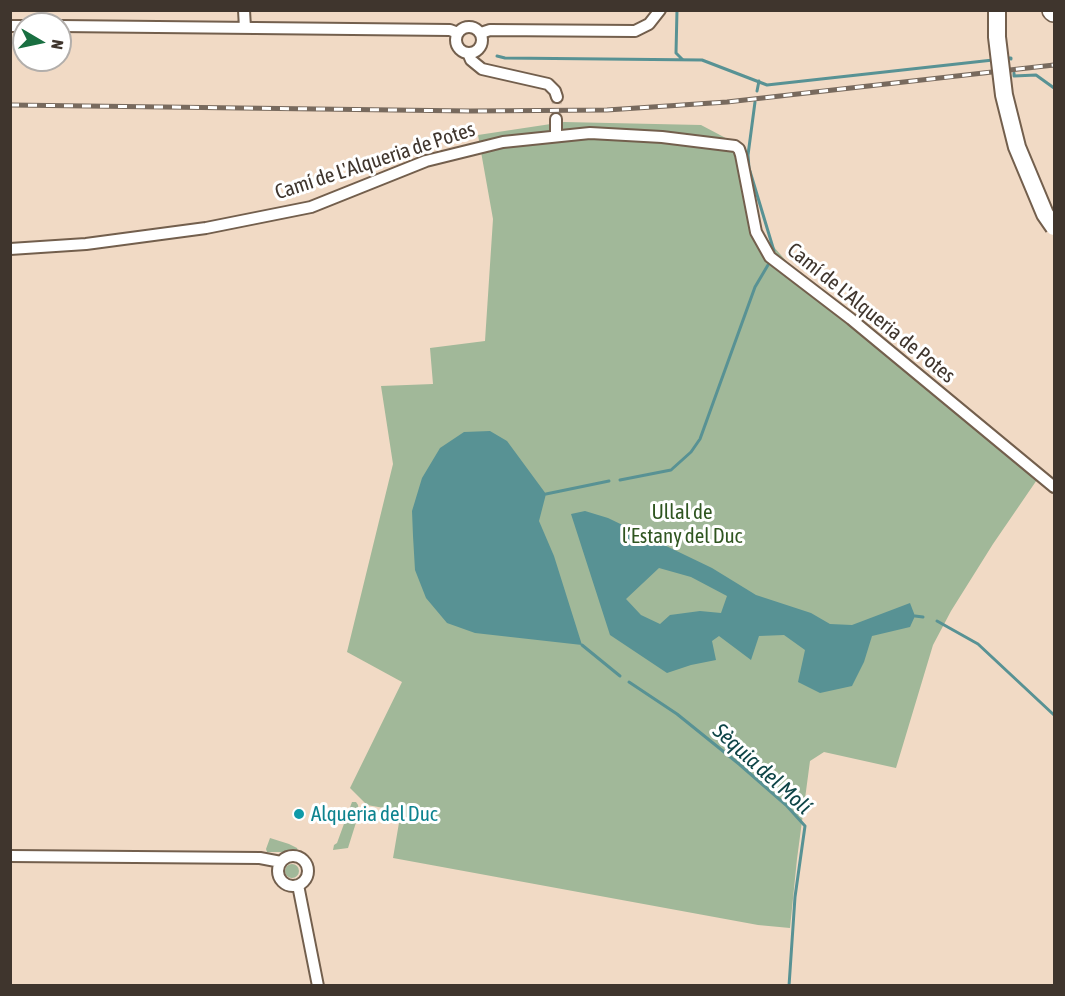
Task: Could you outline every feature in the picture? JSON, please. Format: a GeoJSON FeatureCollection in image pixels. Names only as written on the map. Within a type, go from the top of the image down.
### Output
{"type":"FeatureCollection","features":[{"type":"Feature","properties":{"kind":"main road"},"geometry":{"type":"LineString","coordinates":[[997,10],[997,37],[1004,95],[1017,147],[1038,198],[1054,227]]}},
{"type":"Feature","properties":{"kind":"street"},"geometry":{"type":"LineString","coordinates":[[244,10],[245,28]]}},
{"type":"Feature","properties":{"kind":"street"},"geometry":{"type":"LineString","coordinates":[[481,33],[490,30],[635,31],[649,24],[660,10]]}},
{"type":"Feature","properties":{"kind":"street"},"geometry":{"type":"LineString","coordinates":[[72,26],[450,30],[458,33]]}},
{"type":"Feature","properties":{"kind":"street"},"geometry":{"type":"LineString","coordinates":[[470,27],[481,33],[483,42],[475,52],[462,51],[457,45],[458,33],[461,30],[470,27]]}},
{"type":"Feature","properties":{"kind":"street"},"geometry":{"type":"LineString","coordinates":[[468,53],[471,60],[482,69],[548,84],[557,97]]}},
{"type":"Feature","properties":{"kind":"street"},"geometry":{"type":"LineString","coordinates":[[556,119],[556,135]]}},
{"type":"Feature","properties":{"kind":"street","name":"Camí de L'Alqueria de Potes"},"geometry":{"type":"LineString","coordinates":[[10,249],[86,244],[206,228],[311,207],[426,161],[502,142],[556,135],[605,133],[735,146],[741,155],[756,232],[770,257],[851,319],[1054,487]]}},
{"type":"Feature","properties":{"kind":"street"},"geometry":{"type":"LineString","coordinates":[[10,856],[260,858],[280,862]]}},
{"type":"Feature","properties":{"kind":"street"},"geometry":{"type":"LineString","coordinates":[[289,856],[294,856],[304,861],[308,874],[302,883],[289,885],[281,880],[278,871],[280,862],[289,856]]}},
{"type":"Feature","properties":{"kind":"street"},"geometry":{"type":"LineString","coordinates":[[298,885],[318,986]]}},
{"type":"Feature","properties":{"kind":"green space","name":"Ullal de l’Estany del Duc"},"geometry":{"type":"Polygon","coordinates":[[[564,122],[701,125],[739,145],[759,230],[794,270],[1043,471],[993,544],[951,611],[933,645],[896,768],[824,752],[810,761],[790,928],[758,925],[393,858],[401,811],[367,805],[350,788],[402,682],[347,652],[393,464],[381,386],[433,384],[430,348],[485,341],[493,219],[478,135],[564,122]]]}},
{"type":"Feature","properties":{"kind":"green space"},"geometry":{"type":"Polygon","coordinates":[[[352,802],[358,805],[359,813],[348,848],[333,850],[337,843],[352,802]]]}},
{"type":"Feature","properties":{"kind":"green space"},"geometry":{"type":"Polygon","coordinates":[[[270,838],[289,844],[298,851],[267,852],[270,838]]]}},
{"type":"Feature","properties":{"kind":"green space"},"geometry":{"type":"Polygon","coordinates":[[[289,864],[295,864],[299,871],[295,878],[289,878],[285,874],[285,868],[289,864]]]}},
{"type":"Feature","properties":{"kind":"water"},"geometry":{"type":"Polygon","coordinates":[[[490,431],[507,441],[546,494],[539,521],[554,556],[582,645],[475,633],[447,623],[426,598],[415,570],[412,511],[422,478],[440,448],[464,432],[490,431]]]}},
{"type":"Feature","properties":{"kind":"water"},"geometry":{"type":"Polygon","coordinates":[[[585,511],[608,518],[712,568],[756,595],[811,613],[830,624],[852,625],[910,603],[915,616],[910,627],[872,636],[864,662],[852,686],[820,693],[798,682],[805,650],[784,635],[759,636],[751,660],[719,636],[712,641],[716,660],[667,673],[610,635],[571,514],[585,511]],[[659,568],[626,599],[641,615],[660,624],[670,615],[700,611],[721,613],[727,596],[691,577],[659,568]]]}},
{"type":"Feature","properties":{"kind":"waterway"},"geometry":{"type":"LineString","coordinates":[[677,10],[676,53],[683,60]]}},
{"type":"Feature","properties":{"kind":"waterway"},"geometry":{"type":"LineString","coordinates":[[497,56],[505,58],[702,60],[767,85],[993,60]]}},
{"type":"Feature","properties":{"kind":"waterway"},"geometry":{"type":"LineString","coordinates":[[1005,58],[1011,59]]}},
{"type":"Feature","properties":{"kind":"waterway"},"geometry":{"type":"LineString","coordinates":[[1014,73],[1014,76],[1036,75],[1054,88]]}},
{"type":"Feature","properties":{"kind":"waterway","name":"Sèquia del Molí"},"geometry":{"type":"LineString","coordinates":[[757,91],[759,81]]}},
{"type":"Feature","properties":{"kind":"waterway","name":"Sèquia del Molí"},"geometry":{"type":"LineString","coordinates":[[755,102],[748,155],[749,168],[774,251]]}},
{"type":"Feature","properties":{"kind":"waterway","name":"Sèquia del Molí"},"geometry":{"type":"LineString","coordinates":[[620,480],[671,470],[691,452],[700,439],[755,287],[768,265]]}},
{"type":"Feature","properties":{"kind":"waterway","name":"Sèquia del Molí"},"geometry":{"type":"LineString","coordinates":[[546,494],[609,481]]}},
{"type":"Feature","properties":{"kind":"waterway"},"geometry":{"type":"LineString","coordinates":[[915,616],[923,617]]}},
{"type":"Feature","properties":{"kind":"waterway"},"geometry":{"type":"LineString","coordinates":[[937,621],[978,644],[1054,715]]}},
{"type":"Feature","properties":{"kind":"waterway","name":"Sèquia del Molí"},"geometry":{"type":"LineString","coordinates":[[582,645],[620,676]]}},
{"type":"Feature","properties":{"kind":"waterway","name":"Sèquia del Molí"},"geometry":{"type":"LineString","coordinates":[[629,682],[677,714],[739,764],[786,805],[805,826],[795,897],[789,986]]}},
{"type":"Feature","properties":{"kind":"tunnel"},"geometry":{"type":"LineString","coordinates":[[556,119],[557,97]]}},
{"type":"Feature","properties":{"kind":"railway"},"geometry":{"type":"LineString","coordinates":[[10,105],[470,111],[607,110],[727,102],[1054,65]]}},
{"type":"Feature","properties":{"kind":"place","name":"Alqueria del Duc"},"geometry":{"type":"Point","coordinates":[299,814]}}]}
